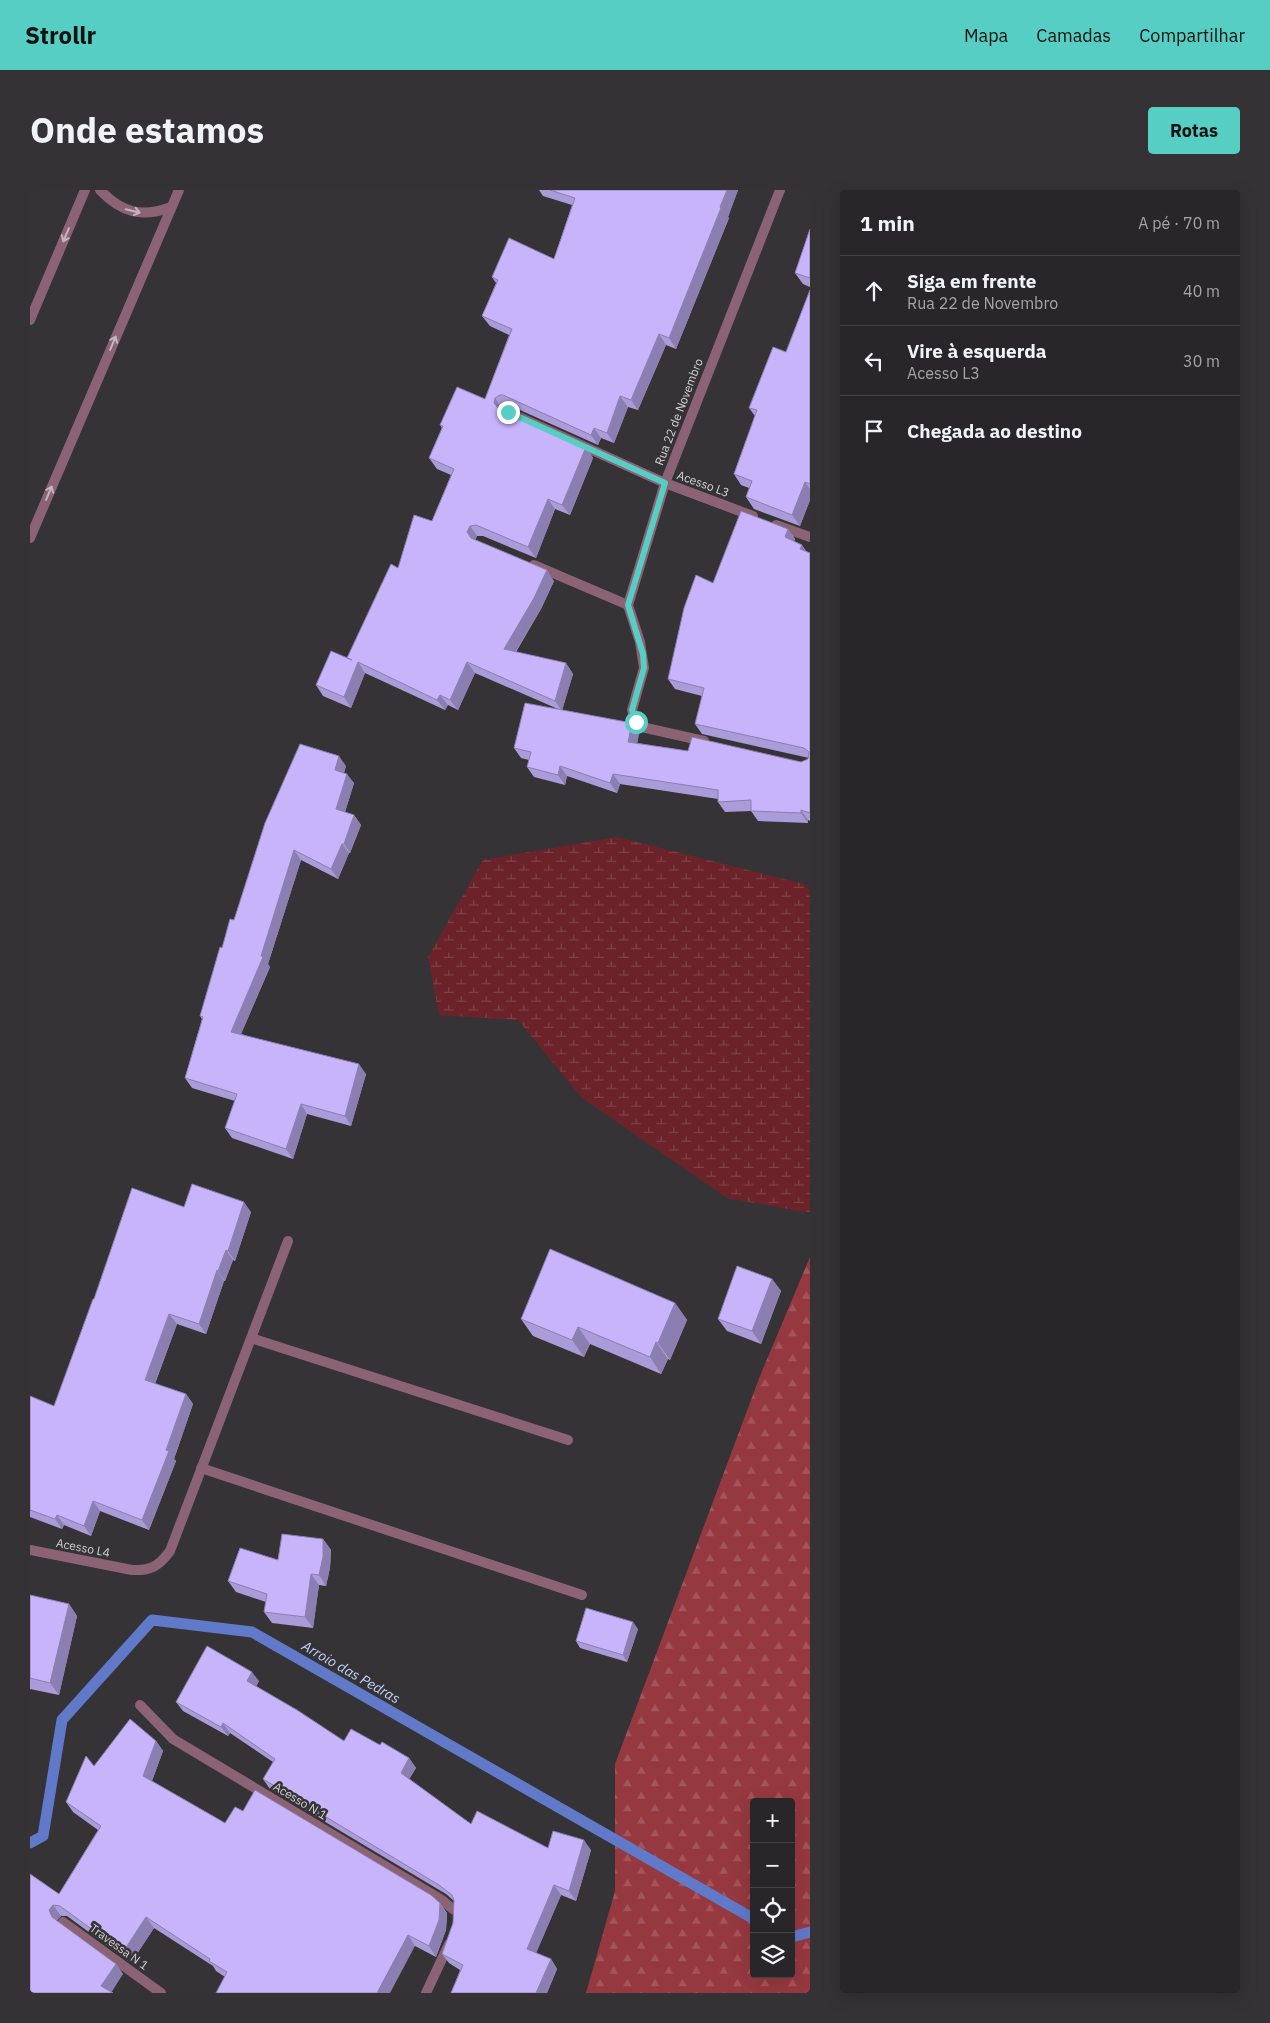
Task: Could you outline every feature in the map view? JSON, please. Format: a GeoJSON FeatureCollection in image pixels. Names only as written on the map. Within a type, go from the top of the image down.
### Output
{"type":"FeatureCollection","features":[{"type":"Feature","properties":{"kind":"street"},"geometry":{"type":"LineString","coordinates":[[30,320],[86,190]]}},
{"type":"Feature","properties":{"kind":"street"},"geometry":{"type":"LineString","coordinates":[[100,190],[110,200],[124,209],[140,213],[156,212],[171,207]]}},
{"type":"Feature","properties":{"kind":"street"},"geometry":{"type":"LineString","coordinates":[[30,538],[178,190]]}},
{"type":"Feature","properties":{"kind":"street","name":"Rua 22 de Novembro"},"geometry":{"type":"LineString","coordinates":[[628,605],[665,483],[780,190]]}},
{"type":"Feature","properties":{"kind":"street","name":"Acesso L3"},"geometry":{"type":"LineString","coordinates":[[508,412],[665,483],[810,537]]}},
{"type":"Feature","properties":{"kind":"street"},"geometry":{"type":"LineString","coordinates":[[524,561],[628,605],[640,642],[644,668],[632,710],[636,722],[646,728],[714,743]]}},
{"type":"Feature","properties":{"kind":"street"},"geometry":{"type":"LineString","coordinates":[[288,1241],[202,1468],[582,1595]]}},
{"type":"Feature","properties":{"kind":"street"},"geometry":{"type":"LineString","coordinates":[[251,1338],[568,1440]]}},
{"type":"Feature","properties":{"kind":"street","name":"Acesso L4"},"geometry":{"type":"LineString","coordinates":[[30,1550],[132,1570],[143,1571],[161,1564],[170,1551],[202,1468]]}},
{"type":"Feature","properties":{"kind":"street","name":"Acesso N 1"},"geometry":{"type":"LineString","coordinates":[[140,1705],[173,1738],[442,1900],[454,1910],[455,1927],[426,1993]]}},
{"type":"Feature","properties":{"kind":"street","name":"Travessa N 1"},"geometry":{"type":"LineString","coordinates":[[63,1922],[161,1993]]}},
{"type":"Feature","properties":{"kind":"green space"},"geometry":{"type":"Polygon","coordinates":[[[617,837],[804,884],[810,891],[810,1213],[727,1198],[582,1098],[518,1020],[439,1015],[428,957],[483,860],[617,837]]]}},
{"type":"Feature","properties":{"kind":"green space"},"geometry":{"type":"Polygon","coordinates":[[[810,1257],[810,1993],[586,1993],[615,1891],[615,1764],[760,1376],[810,1257]]]}},
{"type":"Feature","properties":{"kind":"building"},"geometry":{"type":"Polygon","coordinates":[[[550,190],[727,190],[669,338],[659,334],[631,400],[620,396],[607,433],[594,428],[591,435],[503,395],[495,398],[494,403],[498,408],[586,447],[562,505],[548,499],[528,547],[476,525],[470,526],[467,532],[471,538],[547,570],[534,598],[504,649],[566,663],[555,701],[467,662],[450,700],[440,695],[437,700],[358,662],[344,697],[316,685],[331,651],[347,658],[391,564],[398,568],[414,515],[432,521],[454,469],[429,458],[443,426],[440,425],[457,387],[485,399],[512,329],[482,316],[498,280],[492,277],[509,238],[554,259],[575,198],[550,190]]]}},
{"type":"Feature","properties":{"kind":"building"},"geometry":{"type":"Polygon","coordinates":[[[810,229],[810,278],[795,273],[810,229]]]}},
{"type":"Feature","properties":{"kind":"building"},"geometry":{"type":"Polygon","coordinates":[[[810,290],[810,484],[805,482],[792,515],[746,497],[752,481],[734,474],[757,410],[749,408],[773,347],[786,352],[810,290]]]}},
{"type":"Feature","properties":{"kind":"building"},"geometry":{"type":"Polygon","coordinates":[[[741,511],[788,529],[785,537],[802,545],[800,549],[810,553],[810,813],[801,810],[801,813],[751,811],[751,800],[718,802],[718,790],[613,774],[610,783],[560,766],[558,775],[527,767],[531,752],[514,748],[525,703],[632,723],[628,742],[688,751],[692,737],[801,762],[808,759],[809,752],[804,748],[695,724],[704,688],[668,679],[684,608],[696,575],[713,583],[741,511]]]}},
{"type":"Feature","properties":{"kind":"building"},"geometry":{"type":"Polygon","coordinates":[[[300,744],[339,756],[335,770],[347,774],[336,809],[354,815],[344,844],[342,844],[331,869],[294,850],[261,956],[263,957],[231,1032],[359,1064],[345,1116],[301,1104],[286,1149],[225,1128],[237,1094],[185,1078],[203,1017],[200,1016],[220,947],[222,948],[230,919],[234,920],[265,823],[300,744]]]}},
{"type":"Feature","properties":{"kind":"building"},"geometry":{"type":"Polygon","coordinates":[[[192,1184],[244,1202],[228,1251],[226,1250],[217,1270],[199,1324],[169,1314],[145,1380],[186,1394],[166,1450],[169,1451],[142,1520],[93,1501],[84,1526],[57,1515],[55,1519],[30,1510],[30,1396],[54,1406],[94,1299],[132,1188],[184,1207],[192,1184]]]}},
{"type":"Feature","properties":{"kind":"building"},"geometry":{"type":"Polygon","coordinates":[[[550,1249],[675,1303],[650,1357],[578,1327],[572,1340],[521,1319],[550,1249]]]}},
{"type":"Feature","properties":{"kind":"building"},"geometry":{"type":"Polygon","coordinates":[[[737,1266],[772,1279],[752,1331],[718,1319],[737,1266]]]}},
{"type":"Feature","properties":{"kind":"building"},"geometry":{"type":"Polygon","coordinates":[[[282,1534],[323,1539],[323,1557],[319,1575],[311,1574],[305,1617],[264,1612],[267,1594],[228,1581],[240,1548],[278,1560],[282,1534]]]}},
{"type":"Feature","properties":{"kind":"building"},"geometry":{"type":"Polygon","coordinates":[[[30,1595],[69,1604],[50,1683],[30,1678],[30,1595]]]}},
{"type":"Feature","properties":{"kind":"building"},"geometry":{"type":"Polygon","coordinates":[[[586,1608],[633,1622],[623,1655],[576,1641],[586,1608]]]}},
{"type":"Feature","properties":{"kind":"building"},"geometry":{"type":"Polygon","coordinates":[[[207,1646],[252,1672],[247,1681],[297,1710],[344,1741],[351,1729],[380,1745],[382,1742],[409,1758],[401,1773],[471,1824],[477,1811],[548,1848],[553,1831],[584,1840],[569,1891],[554,1885],[527,1949],[551,1959],[536,1993],[451,1993],[463,1965],[442,1954],[453,1923],[454,1900],[452,1895],[439,1885],[263,1779],[275,1759],[223,1723],[221,1727],[176,1702],[207,1646]]]}},
{"type":"Feature","properties":{"kind":"building"},"geometry":{"type":"Polygon","coordinates":[[[130,1719],[156,1741],[143,1776],[225,1823],[235,1807],[243,1811],[255,1790],[431,1895],[440,1903],[439,1920],[429,1946],[408,1935],[377,1993],[216,1993],[227,1972],[146,1917],[123,1952],[60,1906],[53,1905],[49,1910],[52,1917],[116,1964],[101,1986],[113,1993],[30,1993],[30,1874],[59,1894],[101,1826],[66,1802],[86,1756],[94,1766],[130,1719]]]}},
{"type":"Feature","properties":{"kind":"waterway","name":"Arroio das Pedras"},"geometry":{"type":"LineString","coordinates":[[30,1843],[43,1836],[62,1720],[152,1620],[252,1632],[750,1917]]}},
{"type":"Feature","properties":{"kind":"waterway","name":"Arroio das Pedras"},"geometry":{"type":"LineString","coordinates":[[795,1936],[810,1932]]}},
{"type":"Feature","properties":{"kind":"route"},"geometry":{"type":"LineString","coordinates":[[508,412],[665,483],[628,605],[640,642],[644,668],[632,710],[636,722]]}}]}
